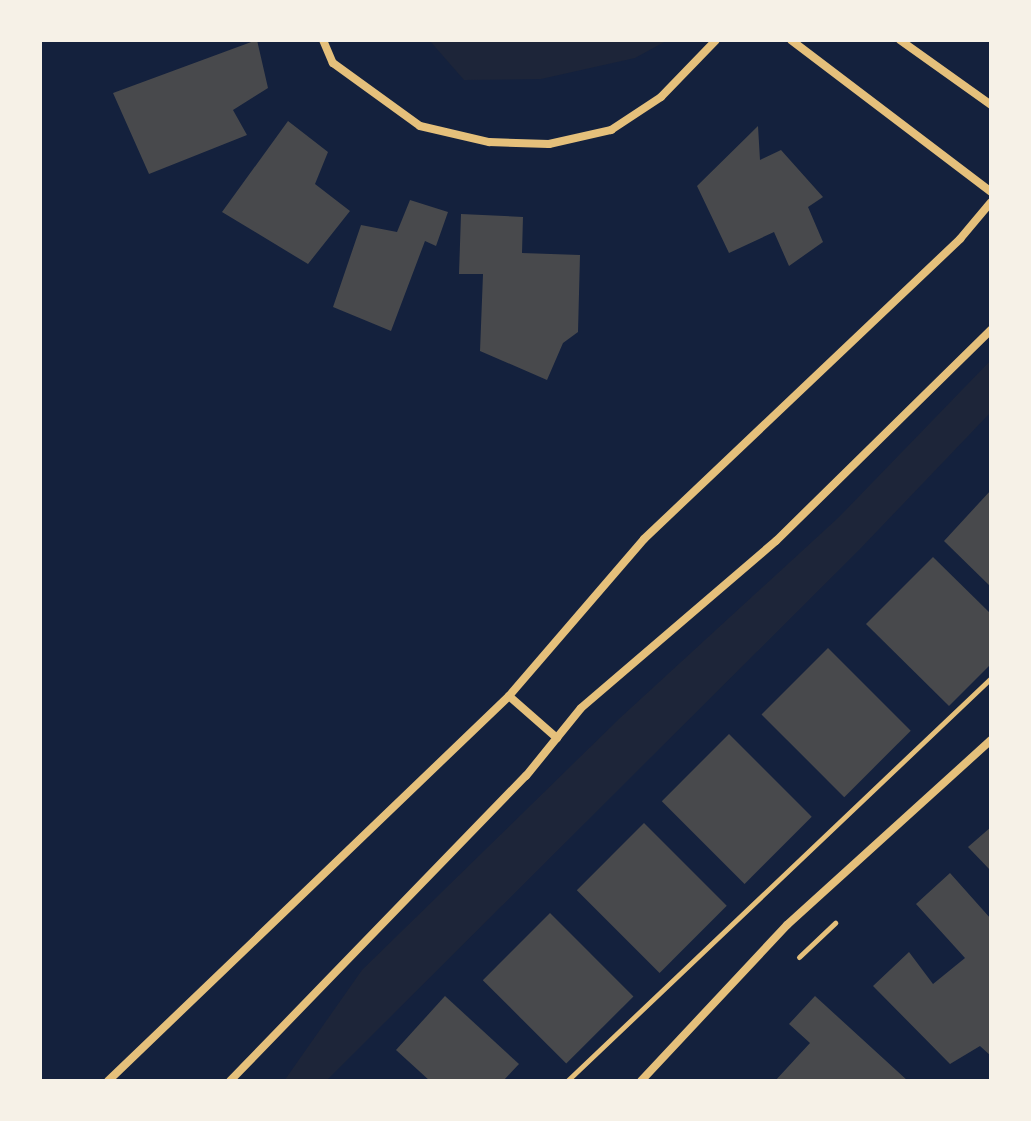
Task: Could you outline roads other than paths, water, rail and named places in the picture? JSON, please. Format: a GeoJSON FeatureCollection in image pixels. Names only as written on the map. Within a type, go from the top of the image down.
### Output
{"type":"FeatureCollection","features":[{"type":"Feature","properties":{"kind":"street"},"geometry":{"type":"LineString","coordinates":[[323,40],[333,63],[420,126],[489,142],[549,144],[611,130],[661,97],[716,40]]}},
{"type":"Feature","properties":{"kind":"street"},"geometry":{"type":"LineString","coordinates":[[791,40],[991,192]]}},
{"type":"Feature","properties":{"kind":"street"},"geometry":{"type":"LineString","coordinates":[[900,40],[991,105]]}},
{"type":"Feature","properties":{"kind":"street"},"geometry":{"type":"LineString","coordinates":[[108,1081],[509,696],[644,539],[960,239],[991,202]]}},
{"type":"Feature","properties":{"kind":"street"},"geometry":{"type":"LineString","coordinates":[[230,1081],[602,689],[776,541],[991,330]]}},
{"type":"Feature","properties":{"kind":"street"},"geometry":{"type":"LineString","coordinates":[[509,696],[557,738]]}},
{"type":"Feature","properties":{"kind":"street"},"geometry":{"type":"LineString","coordinates":[[641,1081],[787,925],[991,740]]}}]}
